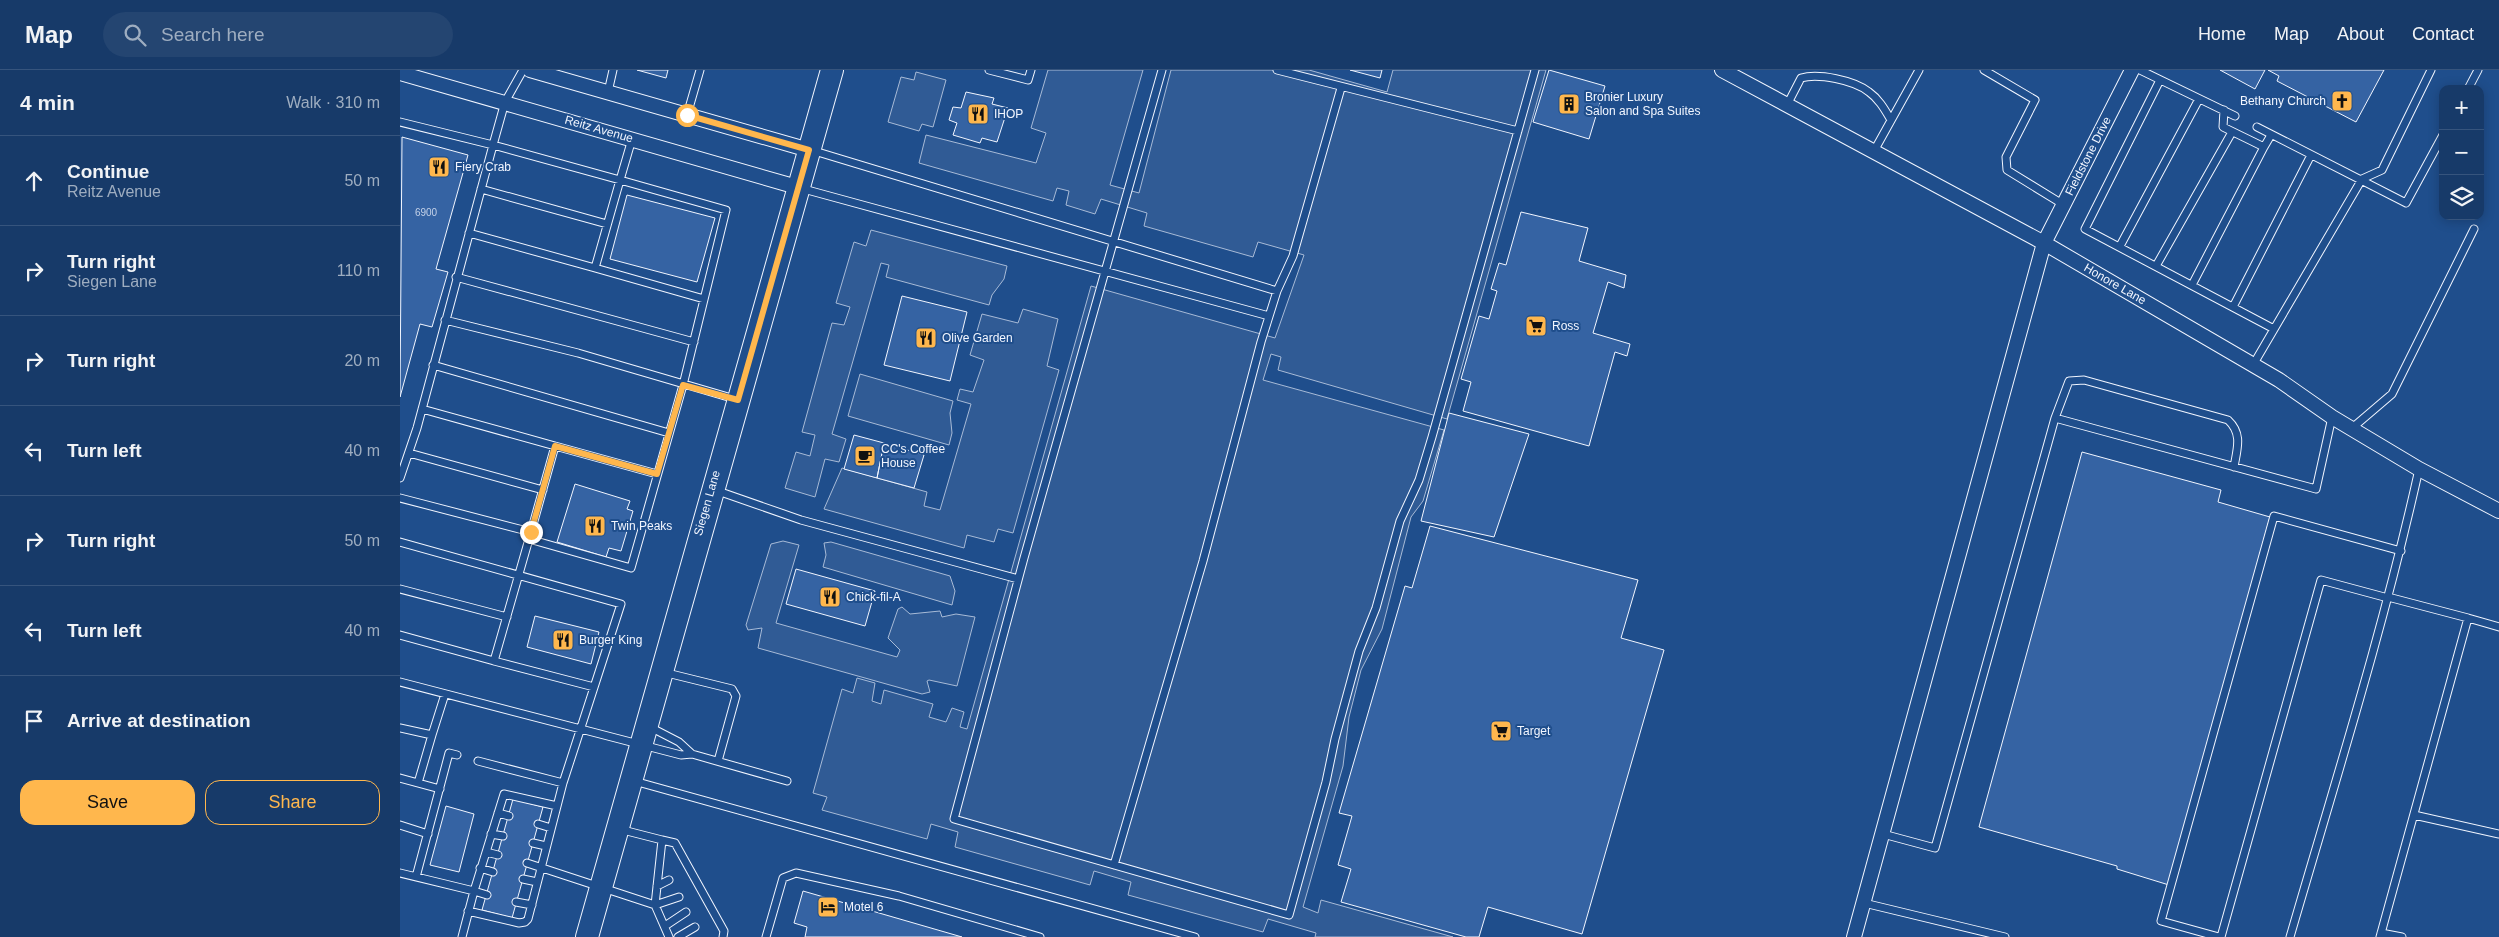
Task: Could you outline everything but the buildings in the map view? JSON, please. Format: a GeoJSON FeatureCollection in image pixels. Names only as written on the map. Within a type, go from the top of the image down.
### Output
{"type":"FeatureCollection","features":[{"type":"Feature","properties":{"kind":"main road","name":"Siegen Lane"},"geometry":{"type":"LineString","coordinates":[[587,937],[710,489],[738,400],[797,187],[832,70]]}},
{"type":"Feature","properties":{"kind":"street"},"geometry":{"type":"LineString","coordinates":[[530,70],[809,150]]}},
{"type":"Feature","properties":{"kind":"street","name":"Honore Lane"},"geometry":{"type":"LineString","coordinates":[[1722,70],[2044,243],[2253,365],[2332,417],[2419,469],[2499,511]]}},
{"type":"Feature","properties":{"kind":"street","name":"Fieldstone Drive"},"geometry":{"type":"LineString","coordinates":[[1854,937],[2044,243],[2132,70]]}},
{"type":"Feature","properties":{"kind":"street","name":"Reitz Avenue"},"geometry":{"type":"LineString","coordinates":[[400,72],[797,187]]}},
{"type":"Feature","properties":{"kind":"lane"},"geometry":{"type":"LineString","coordinates":[[400,478],[422,410],[456,277],[505,102],[523,70]]}},
{"type":"Feature","properties":{"kind":"lane"},"geometry":{"type":"LineString","coordinates":[[608,92],[614,70]]}},
{"type":"Feature","properties":{"kind":"lane"},"geometry":{"type":"LineString","coordinates":[[687,115],[700,70]]}},
{"type":"Feature","properties":{"kind":"lane"},"geometry":{"type":"LineString","coordinates":[[989,70],[1028,80],[1031,70]]}},
{"type":"Feature","properties":{"kind":"lane"},"geometry":{"type":"LineString","coordinates":[[1162,70],[1018,579],[954,819],[1289,915],[1326,782],[1335,739],[1359,651],[1376,608],[1400,521],[1418,480],[1432,437],[1535,70]]}},
{"type":"Feature","properties":{"kind":"lane"},"geometry":{"type":"LineString","coordinates":[[1277,70],[1341,88],[1384,98],[1395,98],[1518,131]]}},
{"type":"Feature","properties":{"kind":"lane"},"geometry":{"type":"LineString","coordinates":[[1874,151],[1919,70]]}},
{"type":"Feature","properties":{"kind":"lane"},"geometry":{"type":"LineString","coordinates":[[1984,70],[2035,100],[2006,157],[2007,170],[2064,205]]}},
{"type":"Feature","properties":{"kind":"lane"},"geometry":{"type":"LineString","coordinates":[[2140,70],[2235,116]]}},
{"type":"Feature","properties":{"kind":"lane"},"geometry":{"type":"LineString","coordinates":[[2253,365],[2362,179],[2382,170],[2431,70]]}},
{"type":"Feature","properties":{"kind":"lane"},"geometry":{"type":"LineString","coordinates":[[2470,85],[2478,70]]}},
{"type":"Feature","properties":{"kind":"lane"},"geometry":{"type":"LineString","coordinates":[[1787,105],[1801,74],[1812,74],[1850,82],[1868,90],[1879,101],[1891,120]]}},
{"type":"Feature","properties":{"kind":"lane"},"geometry":{"type":"LineString","coordinates":[[2160,80],[2085,229],[2274,329]]}},
{"type":"Feature","properties":{"kind":"lane"},"geometry":{"type":"LineString","coordinates":[[1114,865],[1203,561],[1269,316],[1277,291],[1293,256],[1341,88]]}},
{"type":"Feature","properties":{"kind":"lane"},"geometry":{"type":"LineString","coordinates":[[2120,246],[2199,99]]}},
{"type":"Feature","properties":{"kind":"lane"},"geometry":{"type":"LineString","coordinates":[[2224,110],[2222,127],[2264,147]]}},
{"type":"Feature","properties":{"kind":"lane"},"geometry":{"type":"LineString","coordinates":[[400,122],[493,145],[726,210],[683,385],[630,568],[400,498]]}},
{"type":"Feature","properties":{"kind":"lane"},"geometry":{"type":"LineString","coordinates":[[2257,128],[2362,179],[2406,203],[2439,143]]}},
{"type":"Feature","properties":{"kind":"lane"},"geometry":{"type":"LineString","coordinates":[[2156,266],[2232,132]]}},
{"type":"Feature","properties":{"kind":"lane"},"geometry":{"type":"LineString","coordinates":[[2192,285],[2271,135]]}},
{"type":"Feature","properties":{"kind":"lane"},"geometry":{"type":"LineString","coordinates":[[594,268],[632,139]]}},
{"type":"Feature","properties":{"kind":"lane"},"geometry":{"type":"LineString","coordinates":[[809,150],[1277,291]]}},
{"type":"Feature","properties":{"kind":"lane"},"geometry":{"type":"LineString","coordinates":[[2233,307],[2311,154]]}},
{"type":"Feature","properties":{"kind":"lane"},"geometry":{"type":"LineString","coordinates":[[797,187],[1269,316]]}},
{"type":"Feature","properties":{"kind":"lane"},"geometry":{"type":"LineString","coordinates":[[481,189],[607,224]]}},
{"type":"Feature","properties":{"kind":"lane"},"geometry":{"type":"LineString","coordinates":[[2352,429],[2392,394],[2474,229]]}},
{"type":"Feature","properties":{"kind":"lane"},"geometry":{"type":"LineString","coordinates":[[469,233],[704,299]]}},
{"type":"Feature","properties":{"kind":"lane"},"geometry":{"type":"LineString","coordinates":[[456,277],[694,342]]}},
{"type":"Feature","properties":{"kind":"lane"},"geometry":{"type":"LineString","coordinates":[[446,320],[578,353],[738,400]]}},
{"type":"Feature","properties":{"kind":"lane"},"geometry":{"type":"LineString","coordinates":[[433,365],[669,432]]}},
{"type":"Feature","properties":{"kind":"lane"},"geometry":{"type":"LineString","coordinates":[[1883,834],[1935,848],[2055,418],[2069,381],[2084,380],[2228,420],[2236,427],[2239,438],[2234,467]]}},
{"type":"Feature","properties":{"kind":"lane"},"geometry":{"type":"LineString","coordinates":[[422,410],[657,474]]}},
{"type":"Feature","properties":{"kind":"lane"},"geometry":{"type":"LineString","coordinates":[[2055,418],[2316,489],[2332,417]]}},
{"type":"Feature","properties":{"kind":"lane"},"geometry":{"type":"LineString","coordinates":[[494,661],[555,446]]}},
{"type":"Feature","properties":{"kind":"lane"},"geometry":{"type":"LineString","coordinates":[[409,453],[543,490]]}},
{"type":"Feature","properties":{"kind":"lane"},"geometry":{"type":"LineString","coordinates":[[2290,937],[2401,551],[2419,469]]}},
{"type":"Feature","properties":{"kind":"lane"},"geometry":{"type":"LineString","coordinates":[[710,489],[800,520],[1018,579]]}},
{"type":"Feature","properties":{"kind":"lane"},"geometry":{"type":"LineString","coordinates":[[2401,551],[2274,516],[2161,921],[2220,937],[2321,580],[2499,627]]}},
{"type":"Feature","properties":{"kind":"lane"},"geometry":{"type":"LineString","coordinates":[[400,542],[621,604],[563,783],[528,919],[522,923],[468,911]]}},
{"type":"Feature","properties":{"kind":"lane"},"geometry":{"type":"LineString","coordinates":[[400,589],[507,617]]}},
{"type":"Feature","properties":{"kind":"lane"},"geometry":{"type":"LineString","coordinates":[[2402,937],[2380,935],[2468,618]]}},
{"type":"Feature","properties":{"kind":"lane"},"geometry":{"type":"LineString","coordinates":[[400,635],[594,687]]}},
{"type":"Feature","properties":{"kind":"lane"},"geometry":{"type":"LineString","coordinates":[[660,672],[732,689],[736,696],[718,761]]}},
{"type":"Feature","properties":{"kind":"lane"},"geometry":{"type":"LineString","coordinates":[[400,682],[580,728],[643,734],[679,742],[692,754]]}},
{"type":"Feature","properties":{"kind":"lane"},"geometry":{"type":"LineString","coordinates":[[418,783],[445,694]]}},
{"type":"Feature","properties":{"kind":"lane"},"geometry":{"type":"LineString","coordinates":[[400,728],[432,735]]}},
{"type":"Feature","properties":{"kind":"lane"},"geometry":{"type":"LineString","coordinates":[[643,734],[681,755],[692,754],[787,781]]}},
{"type":"Feature","properties":{"kind":"lane"},"geometry":{"type":"LineString","coordinates":[[416,877],[449,753],[457,755]]}},
{"type":"Feature","properties":{"kind":"lane"},"geometry":{"type":"LineString","coordinates":[[478,760],[563,783]]}},
{"type":"Feature","properties":{"kind":"lane"},"geometry":{"type":"LineString","coordinates":[[400,778],[440,789]]}},
{"type":"Feature","properties":{"kind":"lane"},"geometry":{"type":"LineString","coordinates":[[630,780],[1195,937]]}},
{"type":"Feature","properties":{"kind":"lane"},"geometry":{"type":"LineString","coordinates":[[462,937],[480,868],[504,794],[557,806]]}},
{"type":"Feature","properties":{"kind":"lane"},"geometry":{"type":"LineString","coordinates":[[498,813],[509,816]]}},
{"type":"Feature","properties":{"kind":"lane"},"geometry":{"type":"LineString","coordinates":[[2414,815],[2499,834]]}},
{"type":"Feature","properties":{"kind":"lane"},"geometry":{"type":"LineString","coordinates":[[538,824],[551,828]]}},
{"type":"Feature","properties":{"kind":"lane"},"geometry":{"type":"LineString","coordinates":[[400,825],[428,834]]}},
{"type":"Feature","properties":{"kind":"lane"},"geometry":{"type":"LineString","coordinates":[[616,828],[675,843],[686,870],[712,917],[724,931],[723,937]]}},
{"type":"Feature","properties":{"kind":"lane"},"geometry":{"type":"LineString","coordinates":[[491,834],[503,836]]}},
{"type":"Feature","properties":{"kind":"lane"},"geometry":{"type":"LineString","coordinates":[[662,840],[656,905],[669,937]]}},
{"type":"Feature","properties":{"kind":"lane"},"geometry":{"type":"LineString","coordinates":[[533,843],[546,846]]}},
{"type":"Feature","properties":{"kind":"lane"},"geometry":{"type":"LineString","coordinates":[[486,852],[498,855]]}},
{"type":"Feature","properties":{"kind":"lane"},"geometry":{"type":"LineString","coordinates":[[527,863],[656,905],[679,897]]}},
{"type":"Feature","properties":{"kind":"lane"},"geometry":{"type":"LineString","coordinates":[[480,868],[493,872]]}},
{"type":"Feature","properties":{"kind":"lane"},"geometry":{"type":"LineString","coordinates":[[400,873],[487,895]]}},
{"type":"Feature","properties":{"kind":"lane"},"geometry":{"type":"LineString","coordinates":[[766,937],[783,878],[796,873],[899,896],[1040,937]]}},
{"type":"Feature","properties":{"kind":"lane"},"geometry":{"type":"LineString","coordinates":[[523,879],[537,882]]}},
{"type":"Feature","properties":{"kind":"lane"},"geometry":{"type":"LineString","coordinates":[[658,886],[669,880]]}},
{"type":"Feature","properties":{"kind":"lane"},"geometry":{"type":"LineString","coordinates":[[516,902],[532,905]]}},
{"type":"Feature","properties":{"kind":"lane"},"geometry":{"type":"LineString","coordinates":[[1864,903],[2005,937]]}},
{"type":"Feature","properties":{"kind":"lane"},"geometry":{"type":"LineString","coordinates":[[665,926],[686,912]]}},
{"type":"Feature","properties":{"kind":"lane"},"geometry":{"type":"LineString","coordinates":[[678,937],[695,927]]}},
{"type":"Feature","properties":{"kind":"shaded area"},"geometry":{"type":"Polygon","coordinates":[[[1048,70],[1143,70],[1110,185],[1139,193],[1171,70],[1309,70],[1387,92],[1393,70],[1546,70],[1447,419],[1278,370],[1281,357],[1271,354],[1263,380],[1444,430],[1423,501],[1411,517],[1382,629],[1361,670],[1349,717],[1343,766],[1303,907],[1318,913],[1321,900],[1453,937],[1315,937],[1316,933],[1268,919],[1263,932],[1128,895],[1131,882],[1094,871],[1090,885],[955,847],[958,832],[931,824],[927,839],[822,810],[827,797],[813,793],[842,689],[853,693],[857,678],[875,683],[872,701],[881,704],[884,690],[933,704],[929,717],[946,722],[952,708],[964,712],[960,727],[967,729],[1091,286],[1275,338],[1304,255],[1258,242],[1253,257],[1144,226],[1147,213],[1101,199],[1095,214],[1066,205],[1069,191],[1057,188],[1053,201],[919,163],[926,135],[1036,163],[1046,133],[1031,128],[1048,70]]]}},
{"type":"Feature","properties":{"kind":"shaded area"},"geometry":{"type":"Polygon","coordinates":[[[916,72],[946,80],[933,127],[922,124],[919,131],[888,122],[901,77],[914,80],[916,72]]]}},
{"type":"Feature","properties":{"kind":"shaded area"},"geometry":{"type":"Polygon","coordinates":[[[871,230],[1007,266],[1004,279],[992,295],[989,305],[886,277],[889,265],[881,263],[832,434],[846,439],[839,462],[825,459],[815,497],[785,488],[796,452],[810,456],[815,435],[802,432],[832,323],[844,325],[850,307],[836,303],[854,242],[866,246],[871,230]]]}},
{"type":"Feature","properties":{"kind":"shaded area"},"geometry":{"type":"Polygon","coordinates":[[[1023,309],[1058,319],[1047,366],[1059,370],[1013,533],[998,529],[994,542],[967,535],[964,548],[824,509],[842,468],[927,492],[924,506],[940,510],[971,404],[957,400],[960,389],[973,392],[984,360],[970,355],[982,314],[1018,323],[1023,309]]]}},
{"type":"Feature","properties":{"kind":"shaded area"},"geometry":{"type":"Polygon","coordinates":[[[860,374],[953,401],[950,413],[952,433],[949,445],[848,416],[860,374]]]}},
{"type":"Feature","properties":{"kind":"shaded area"},"geometry":{"type":"Polygon","coordinates":[[[783,541],[799,545],[776,623],[897,657],[900,650],[888,638],[898,609],[902,607],[910,614],[940,611],[942,617],[956,614],[975,617],[957,686],[929,680],[927,681],[930,692],[922,694],[758,648],[762,628],[748,630],[746,625],[771,544],[783,541]]]}},
{"type":"Feature","properties":{"kind":"shaded area"},"geometry":{"type":"Polygon","coordinates":[[[831,542],[950,576],[955,591],[952,605],[823,567],[826,555],[824,543],[831,542]]]}},
{"type":"Feature","properties":{"kind":"place","name":"Bethany Church"},"geometry":{"type":"Point","coordinates":[2342,101]}},
{"type":"Feature","properties":{"kind":"place","name":"Bronier Luxury Salon and Spa Suites"},"geometry":{"type":"Point","coordinates":[1569,104]}},
{"type":"Feature","properties":{"kind":"place","name":"IHOP"},"geometry":{"type":"Point","coordinates":[978,114]}},
{"type":"Feature","properties":{"kind":"place","name":"Fiery Crab"},"geometry":{"type":"Point","coordinates":[439,167]}},
{"type":"Feature","properties":{"kind":"place","name":"Ross"},"geometry":{"type":"Point","coordinates":[1536,326]}},
{"type":"Feature","properties":{"kind":"place","name":"Olive Garden"},"geometry":{"type":"Point","coordinates":[926,338]}},
{"type":"Feature","properties":{"kind":"place","name":"CC's Coffee House"},"geometry":{"type":"Point","coordinates":[865,456]}},
{"type":"Feature","properties":{"kind":"place","name":"Twin Peaks"},"geometry":{"type":"Point","coordinates":[595,526]}},
{"type":"Feature","properties":{"kind":"place","name":"Chick-fil-A"},"geometry":{"type":"Point","coordinates":[830,597]}},
{"type":"Feature","properties":{"kind":"place","name":"Burger King"},"geometry":{"type":"Point","coordinates":[563,640]}},
{"type":"Feature","properties":{"kind":"place","name":"Target"},"geometry":{"type":"Point","coordinates":[1501,731]}},
{"type":"Feature","properties":{"kind":"place","name":"Motel 6"},"geometry":{"type":"Point","coordinates":[828,907]}},
{"type":"Feature","properties":{"kind":"route"},"geometry":{"type":"LineString","coordinates":[[531,532],[555,446],[657,474],[683,385],[738,400],[809,150],[687,115]]}}]}
